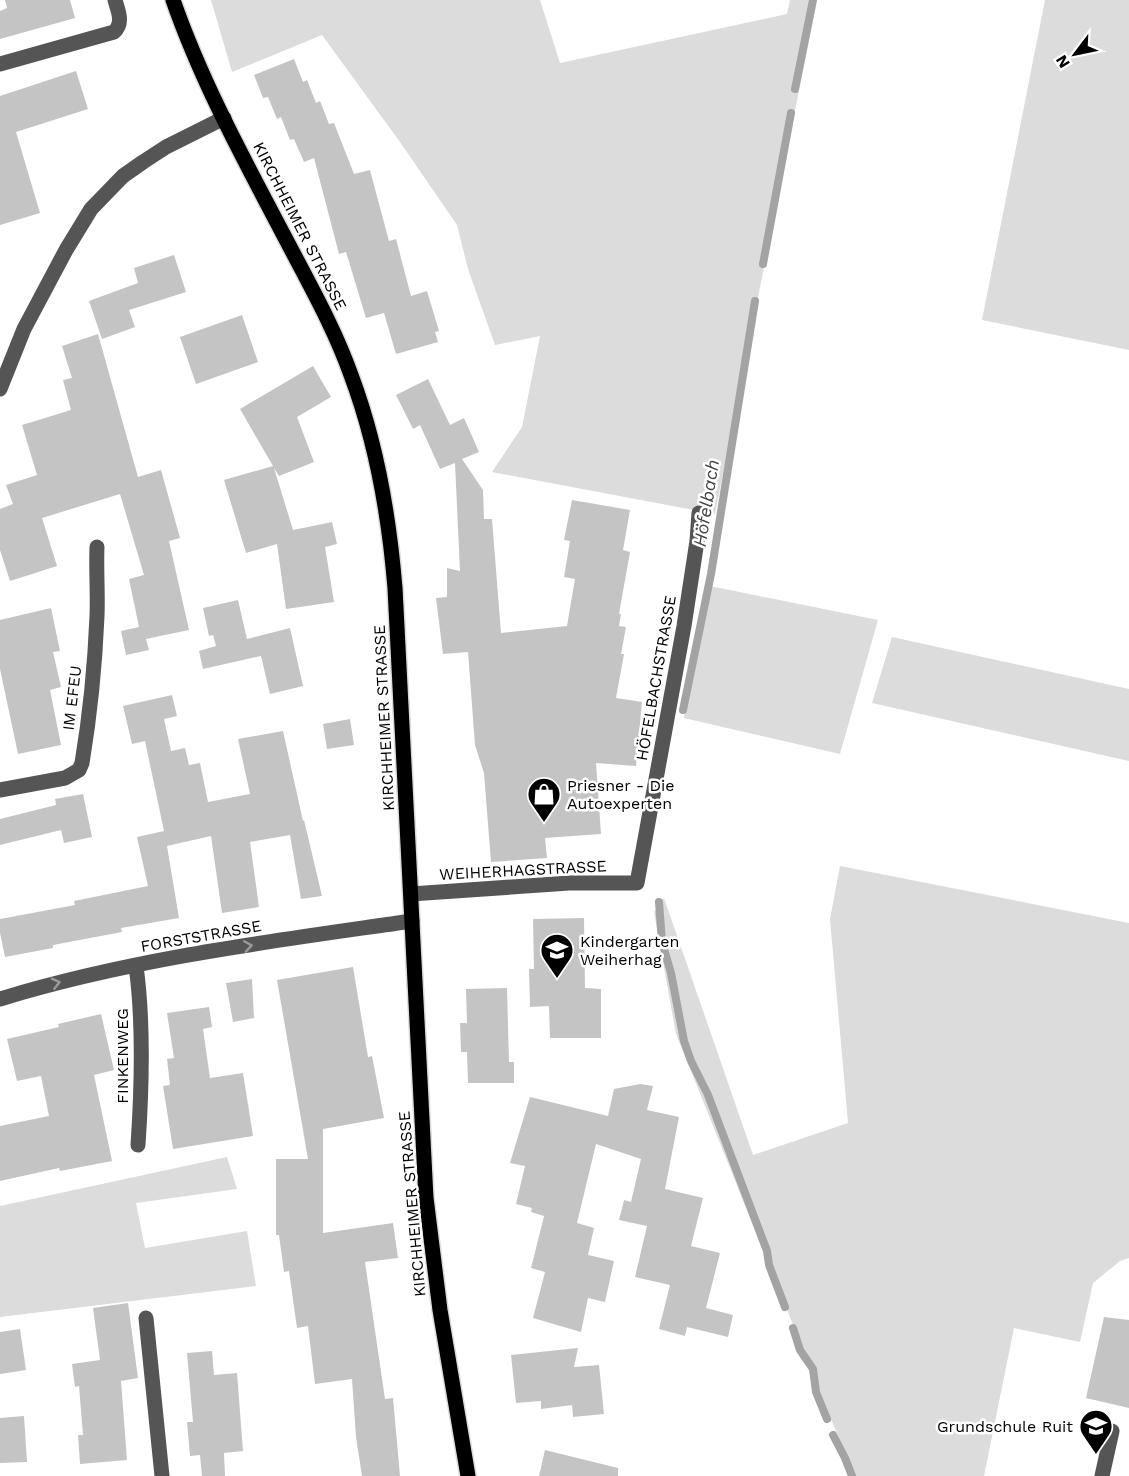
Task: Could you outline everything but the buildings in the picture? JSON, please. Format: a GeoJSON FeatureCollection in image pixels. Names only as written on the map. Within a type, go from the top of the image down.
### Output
{"type":"FeatureCollection","features":[{"type":"Feature","properties":{"kind":"main road","name":"KIRCHHEIMER STRASSE"},"geometry":{"type":"LineString","coordinates":[[173,0],[189,43],[224,118],[335,335],[354,384],[375,450],[389,521],[393,567],[426,1198],[440,1310],[468,1476]]}},
{"type":"Feature","properties":{"kind":"street"},"geometry":{"type":"LineString","coordinates":[[0,64],[114,32],[119,27],[120,21],[115,0]]}},
{"type":"Feature","properties":{"kind":"street"},"geometry":{"type":"LineString","coordinates":[[0,389],[24,329],[66,250],[91,209],[123,176],[143,162],[166,147],[224,118]]}},
{"type":"Feature","properties":{"kind":"street","name":"HÖFELBACHSTRASSE"},"geometry":{"type":"LineString","coordinates":[[637,883],[684,626],[698,541],[699,513]]}},
{"type":"Feature","properties":{"kind":"street","name":"IM EFEU"},"geometry":{"type":"LineString","coordinates":[[0,790],[65,778],[79,771],[95,654],[97,614],[95,577],[98,547]]}},
{"type":"Feature","properties":{"kind":"street","name":"WEIHERHAGSTRASSE"},"geometry":{"type":"LineString","coordinates":[[411,894],[568,883],[637,883]]}},
{"type":"Feature","properties":{"kind":"street","name":"FORSTSTRASSE"},"geometry":{"type":"LineString","coordinates":[[0,999],[50,984],[136,966],[412,921]]}},
{"type":"Feature","properties":{"kind":"street","name":"FINKENWEG"},"geometry":{"type":"LineString","coordinates":[[136,966],[139,989],[138,1145]]}},
{"type":"Feature","properties":{"kind":"street"},"geometry":{"type":"LineString","coordinates":[[146,1318],[162,1476]]}},
{"type":"Feature","properties":{"kind":"street"},"geometry":{"type":"LineString","coordinates":[[1102,1476],[1112,1431]]}},
{"type":"Feature","properties":{"kind":"shaded area"},"geometry":{"type":"Polygon","coordinates":[[[211,0],[540,0],[560,63],[787,14],[790,0],[817,0],[715,514],[492,472],[522,427],[540,336],[495,345],[468,269],[457,225],[322,35],[232,72],[211,0]]]}},
{"type":"Feature","properties":{"kind":"shaded area"},"geometry":{"type":"Polygon","coordinates":[[[1045,0],[1129,0],[1129,350],[982,320],[1045,0]]]}},
{"type":"Feature","properties":{"kind":"shaded area"},"geometry":{"type":"Polygon","coordinates":[[[705,585],[878,620],[840,754],[684,718],[705,585]]]}},
{"type":"Feature","properties":{"kind":"shaded area"},"geometry":{"type":"Polygon","coordinates":[[[892,637],[1129,689],[1129,761],[872,703],[892,637]]]}},
{"type":"Feature","properties":{"kind":"shaded area"},"geometry":{"type":"Polygon","coordinates":[[[840,866],[1129,923],[1129,1258],[1120,1261],[1093,1283],[1080,1342],[1014,1328],[984,1476],[854,1476],[676,1034],[654,912],[664,898],[753,1155],[848,1123],[830,919],[840,866]]]}},
{"type":"Feature","properties":{"kind":"shaded area"},"geometry":{"type":"Polygon","coordinates":[[[227,1157],[237,1189],[136,1203],[145,1248],[247,1231],[256,1286],[0,1317],[0,1206],[227,1157]]]}},
{"type":"Feature","properties":{"kind":"waterway","name":"Höfelbach"},"geometry":{"type":"LineString","coordinates":[[795,89],[813,0]]}},
{"type":"Feature","properties":{"kind":"waterway","name":"Höfelbach"},"geometry":{"type":"LineString","coordinates":[[763,264],[791,113]]}},
{"type":"Feature","properties":{"kind":"waterway","name":"Höfelbach"},"geometry":{"type":"LineString","coordinates":[[683,710],[711,574],[755,301]]}},
{"type":"Feature","properties":{"kind":"waterway"},"geometry":{"type":"LineString","coordinates":[[659,902],[662,942],[671,973],[684,1041],[708,1095],[767,1251],[769,1265],[785,1307]]}},
{"type":"Feature","properties":{"kind":"waterway"},"geometry":{"type":"LineString","coordinates":[[793,1328],[800,1350],[813,1369],[816,1392],[827,1419]]}},
{"type":"Feature","properties":{"kind":"waterway"},"geometry":{"type":"LineString","coordinates":[[833,1435],[852,1476]]}},
{"type":"Feature","properties":{"kind":"place","name":"Priesner - Die Autoexperten"},"geometry":{"type":"Point","coordinates":[544,823]}},
{"type":"Feature","properties":{"kind":"place","name":"Kindergarten Weiherhag"},"geometry":{"type":"Point","coordinates":[557,979]}},
{"type":"Feature","properties":{"kind":"place","name":"Grundschule Ruit"},"geometry":{"type":"Point","coordinates":[1096,1455]}}]}
